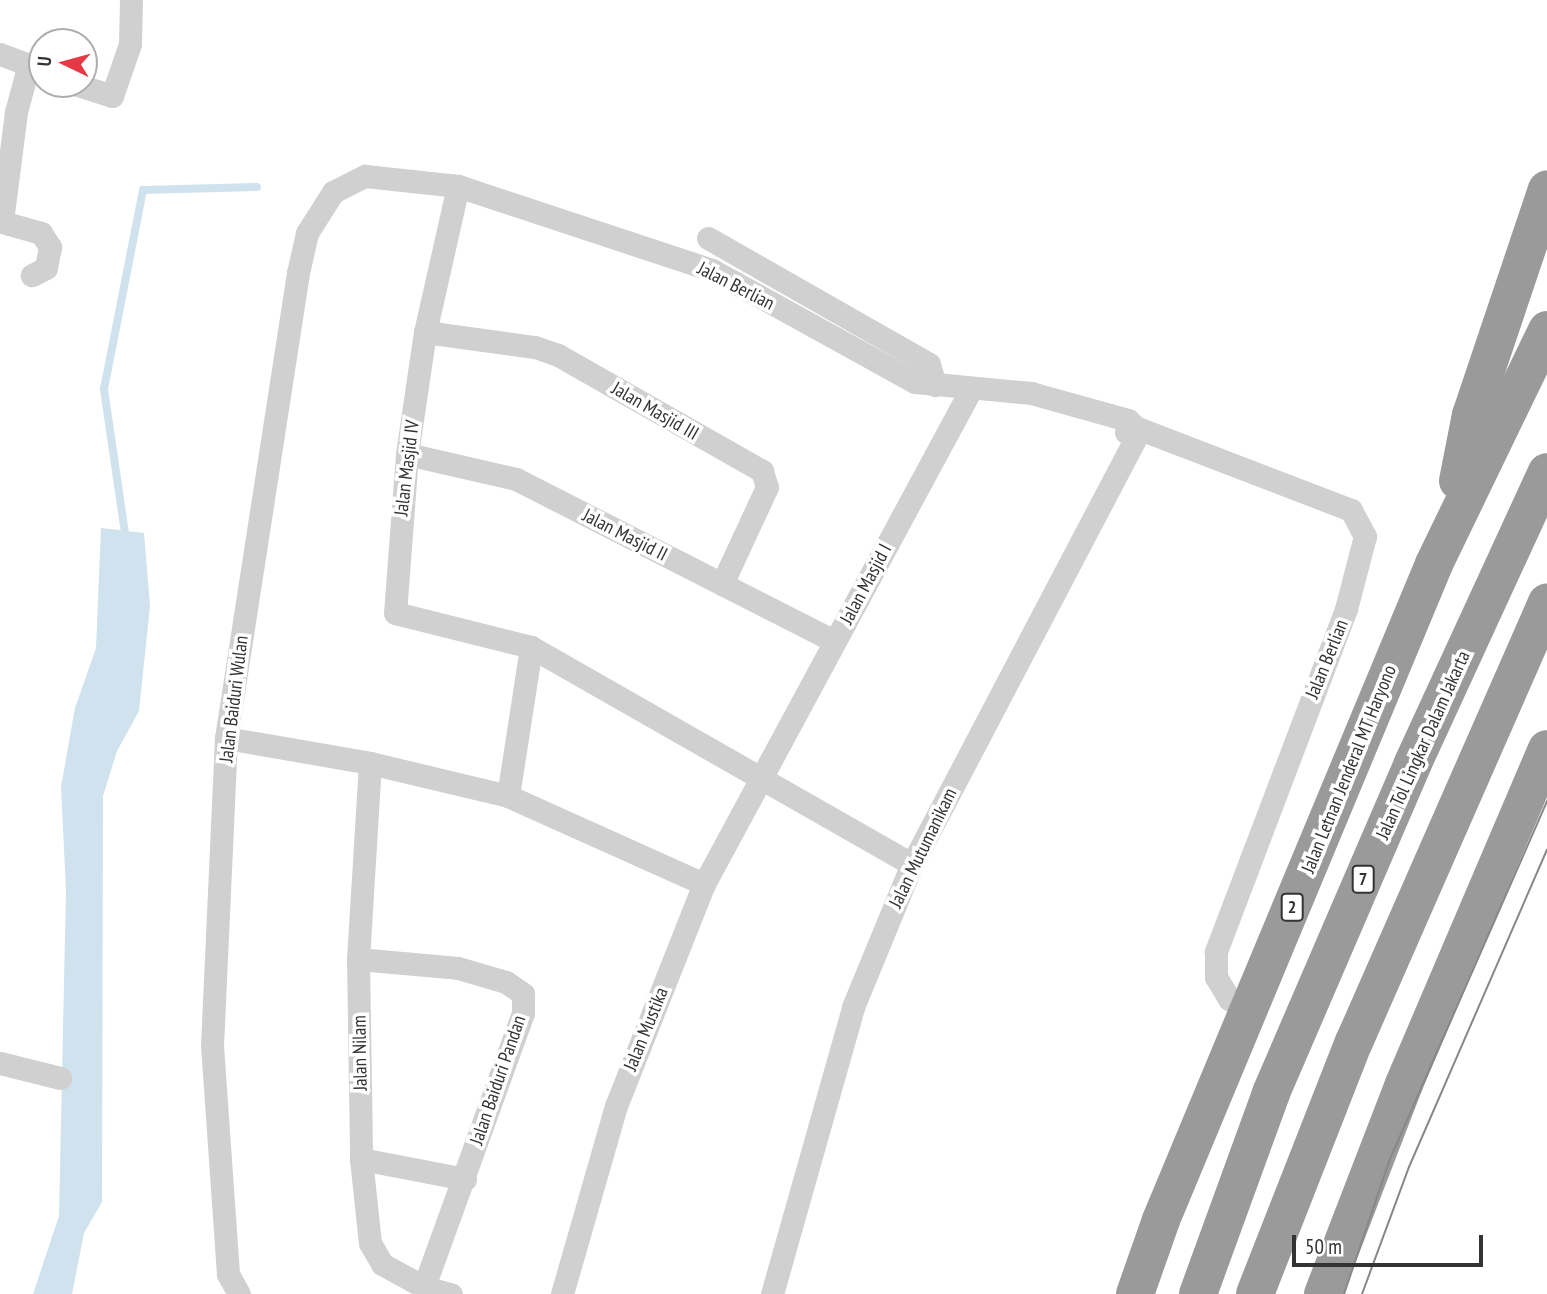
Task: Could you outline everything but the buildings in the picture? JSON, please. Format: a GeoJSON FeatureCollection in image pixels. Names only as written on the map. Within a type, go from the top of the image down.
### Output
{"type":"FeatureCollection","features":[{"type":"Feature","properties":{"kind":"highway"},"geometry":{"type":"LineString","coordinates":[[1453,522],[1471,415],[1547,189]]}},
{"type":"Feature","properties":{"kind":"highway","name":"Jalan Letnan Jenderal MT Haryono"},"geometry":{"type":"LineString","coordinates":[[1135,1294],[1249,1011],[1453,522],[1547,330]]}},
{"type":"Feature","properties":{"kind":"highway","name":"Jalan Tol Lingkar Dalam Jakarta"},"geometry":{"type":"LineString","coordinates":[[1198,1294],[1271,1093],[1413,763],[1547,472]]}},
{"type":"Feature","properties":{"kind":"highway"},"geometry":{"type":"LineString","coordinates":[[1255,1294],[1354,1042],[1547,603]]}},
{"type":"Feature","properties":{"kind":"highway"},"geometry":{"type":"LineString","coordinates":[[1323,1294],[1399,1097],[1547,748]]}},
{"type":"Feature","properties":{"kind":"street"},"geometry":{"type":"LineString","coordinates":[[98,91],[112,96],[130,44],[131,0]]}},
{"type":"Feature","properties":{"kind":"street"},"geometry":{"type":"LineString","coordinates":[[0,54],[28,64]]}},
{"type":"Feature","properties":{"kind":"street"},"geometry":{"type":"LineString","coordinates":[[28,85],[16,112],[2,222],[41,233],[50,247],[46,268],[32,275]]}},
{"type":"Feature","properties":{"kind":"street","name":"Jalan Baiduri Wulan"},"geometry":{"type":"LineString","coordinates":[[230,1287],[212,1046],[226,738],[307,233],[318,209],[344,185],[365,177],[407,177]]}},
{"type":"Feature","properties":{"kind":"street","name":"Jalan Berlian"},"geometry":{"type":"LineString","coordinates":[[407,177],[458,186],[712,270],[915,382],[1016,396],[1031,393],[1103,412],[1139,429],[1351,510],[1365,536],[1346,609],[1216,952],[1216,977],[1229,999],[1249,1011]]}},
{"type":"Feature","properties":{"kind":"street","name":"Jalan Masjid IV"},"geometry":{"type":"LineString","coordinates":[[458,186],[425,332],[407,454],[395,613],[531,647]]}},
{"type":"Feature","properties":{"kind":"street"},"geometry":{"type":"LineString","coordinates":[[712,270],[715,241],[929,364],[934,384]]}},
{"type":"Feature","properties":{"kind":"street","name":"Jalan Masjid III"},"geometry":{"type":"LineString","coordinates":[[425,332],[534,346],[558,355],[762,471],[766,488],[722,584]]}},
{"type":"Feature","properties":{"kind":"street","name":"Jalan Masjid I"},"geometry":{"type":"LineString","coordinates":[[762,777],[970,391]]}},
{"type":"Feature","properties":{"kind":"street","name":"Jalan Mutumanikam"},"geometry":{"type":"LineString","coordinates":[[772,1294],[853,1007],[912,864],[1139,429]]}},
{"type":"Feature","properties":{"kind":"street","name":"Jalan Masjid II"},"geometry":{"type":"LineString","coordinates":[[407,454],[516,479],[834,642]]}},
{"type":"Feature","properties":{"kind":"street"},"geometry":{"type":"LineString","coordinates":[[508,796],[531,647],[912,864]]}},
{"type":"Feature","properties":{"kind":"street"},"geometry":{"type":"LineString","coordinates":[[226,738],[370,763],[508,796],[704,884]]}},
{"type":"Feature","properties":{"kind":"street","name":"Jalan Nilam"},"geometry":{"type":"LineString","coordinates":[[370,763],[358,959],[361,1159],[374,1255],[424,1287],[451,1294]]}},
{"type":"Feature","properties":{"kind":"street","name":"Jalan Mustika"},"geometry":{"type":"LineString","coordinates":[[562,1294],[616,1106],[704,884],[762,777]]}},
{"type":"Feature","properties":{"kind":"street","name":"Jalan Baiduri Pandan"},"geometry":{"type":"LineString","coordinates":[[358,959],[458,968],[506,982],[523,994],[523,1013],[424,1287]]}},
{"type":"Feature","properties":{"kind":"street"},"geometry":{"type":"LineString","coordinates":[[0,1063],[60,1078]]}},
{"type":"Feature","properties":{"kind":"street"},"geometry":{"type":"LineString","coordinates":[[361,1159],[465,1179]]}},
{"type":"Feature","properties":{"kind":"water"},"geometry":{"type":"Polygon","coordinates":[[[101,528],[144,533],[150,606],[139,711],[117,751],[103,796],[102,1202],[84,1233],[72,1294],[33,1294],[59,1216],[66,890],[61,787],[75,708],[96,648],[101,528]]]}},
{"type":"Feature","properties":{"kind":"waterway"},"geometry":{"type":"LineString","coordinates":[[126,540],[104,389],[143,190],[257,187]]}},
{"type":"Feature","properties":{"kind":"tram line"},"geometry":{"type":"LineString","coordinates":[[1344,1294],[1390,1159],[1547,801]]}},
{"type":"Feature","properties":{"kind":"tram line"},"geometry":{"type":"LineString","coordinates":[[1362,1294],[1409,1167],[1547,850]]}}]}
